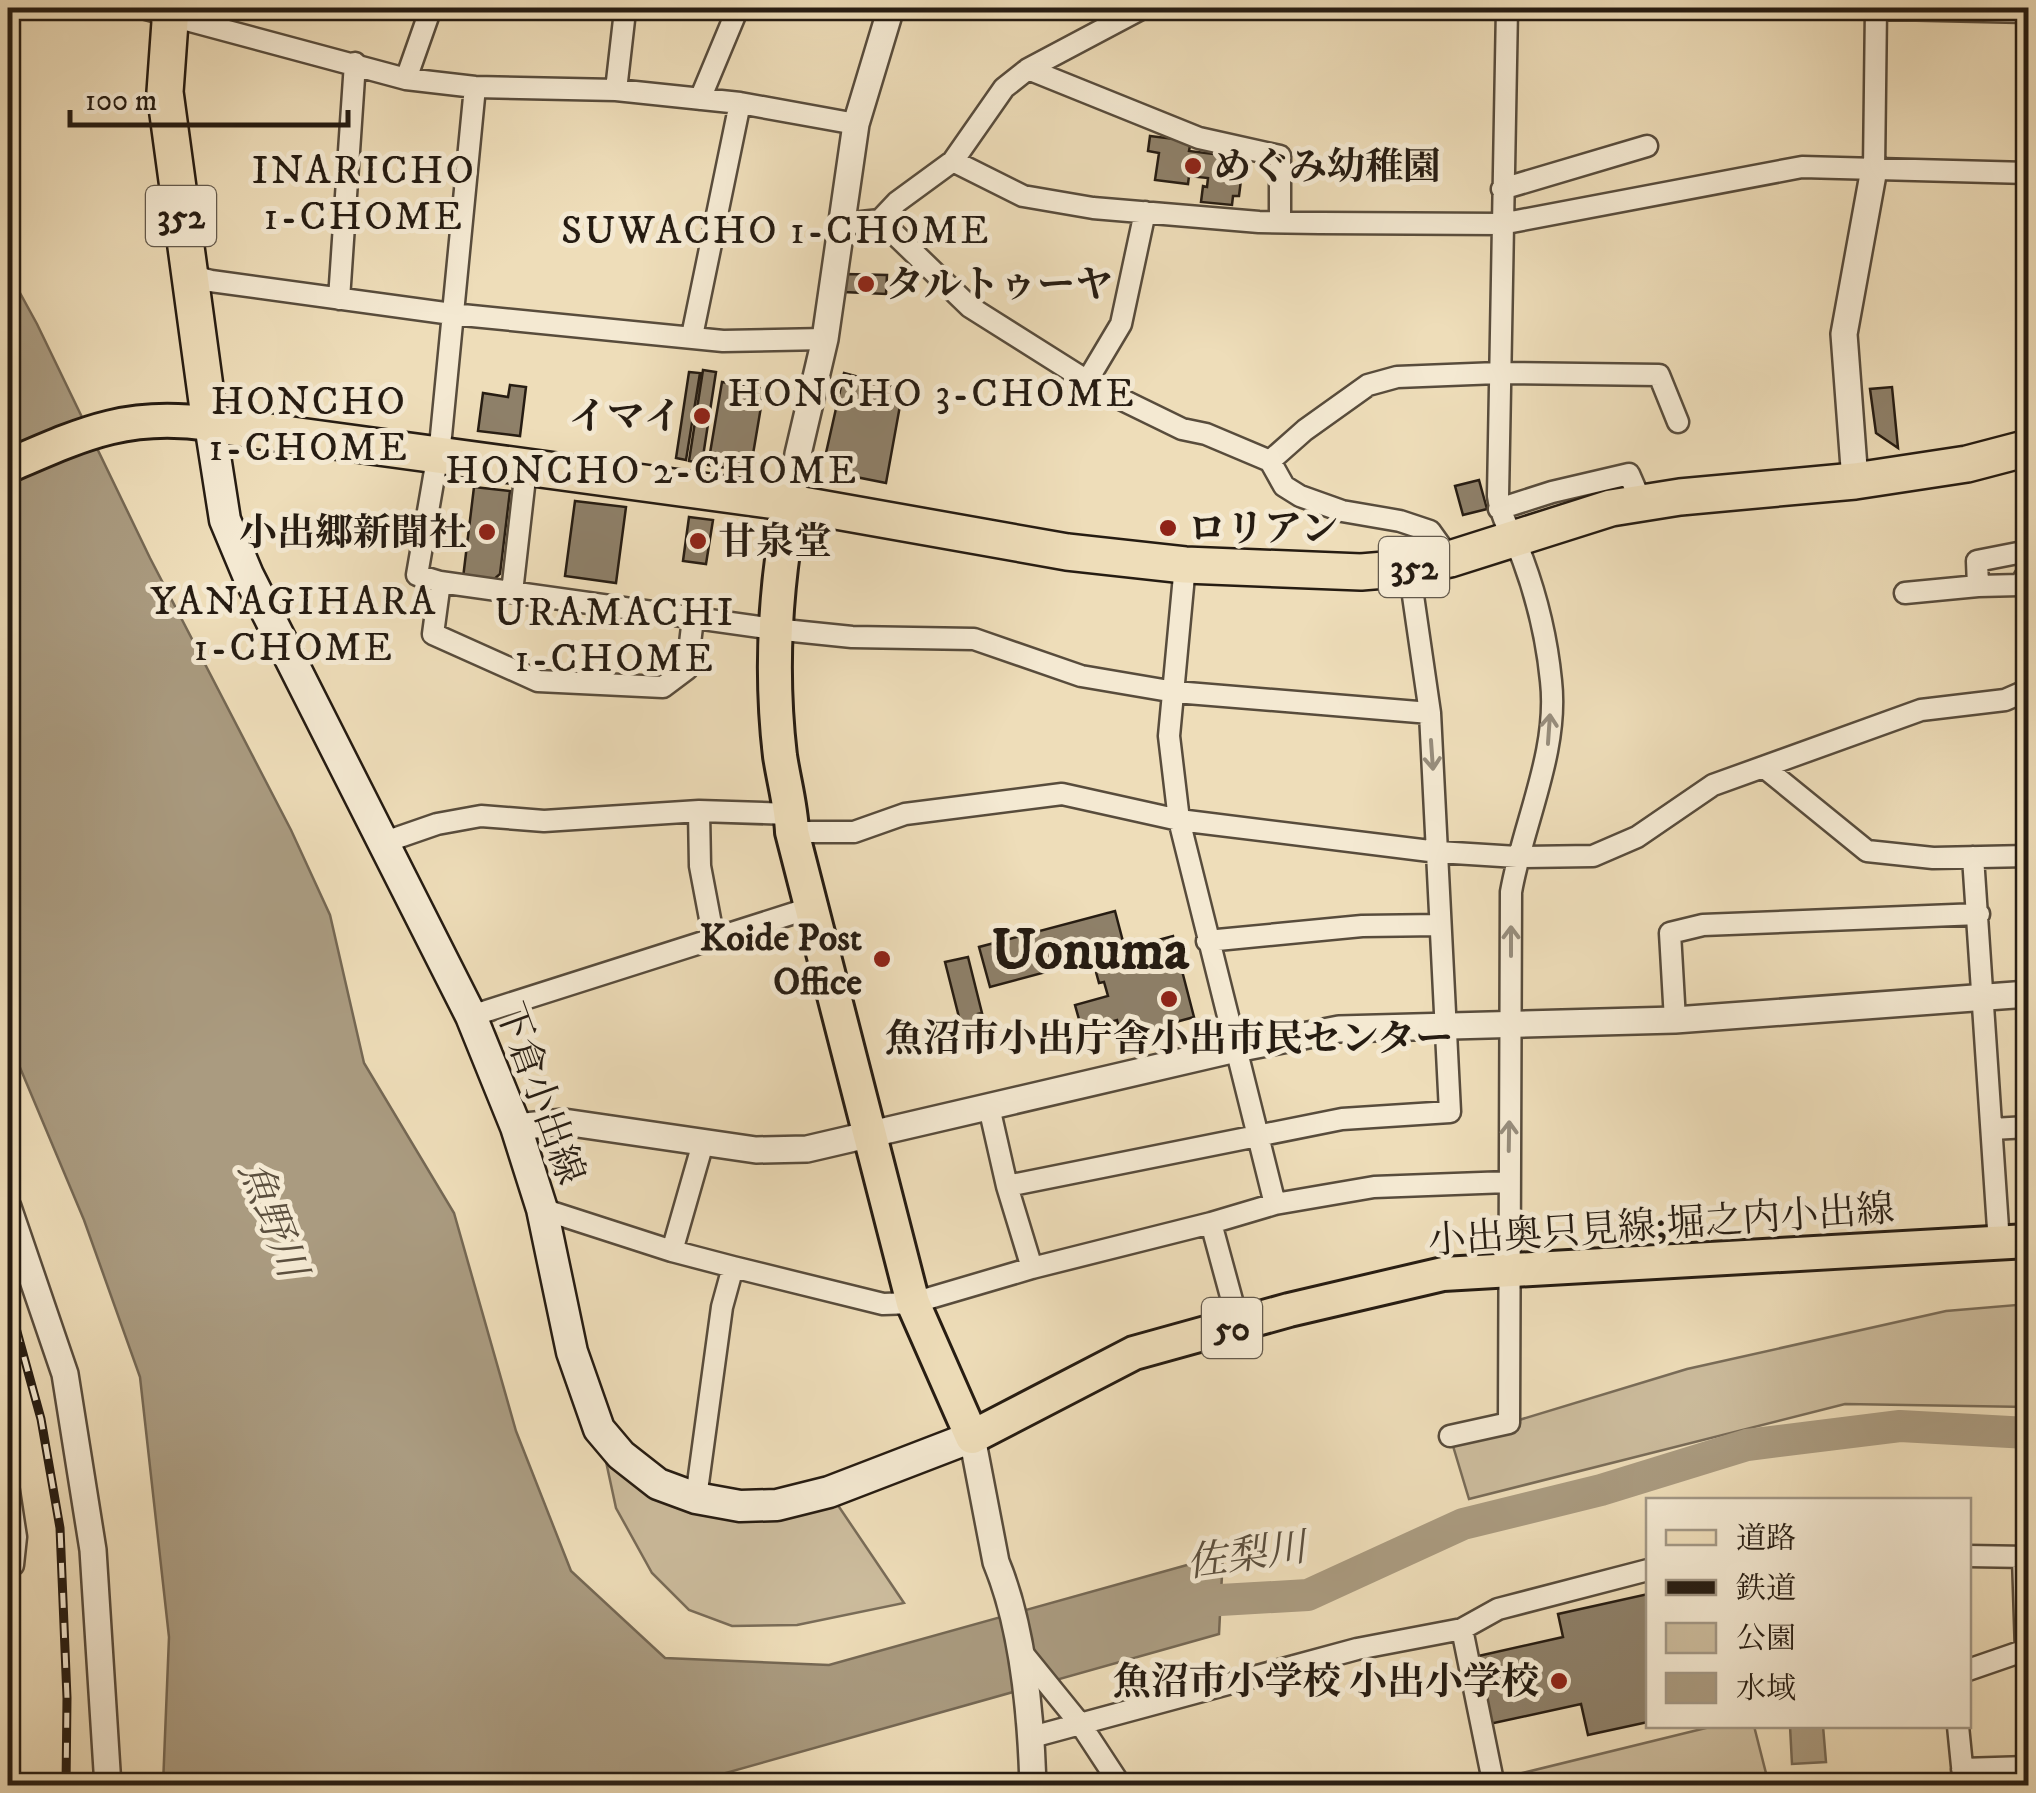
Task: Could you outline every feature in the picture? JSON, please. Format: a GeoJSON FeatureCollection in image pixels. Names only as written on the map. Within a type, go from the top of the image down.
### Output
{"type":"FeatureCollection","features":[{"type":"Feature","properties":{"kind":"highway","name":"352"},"geometry":{"type":"LineString","coordinates":[[161,9],[165,92],[210,424],[791,503],[1066,552],[1184,564],[1362,572],[1450,559],[1506,523],[1680,496],[1855,481],[1967,464],[2028,448]]}},
{"type":"Feature","properties":{"kind":"main road"},"geometry":{"type":"LineString","coordinates":[[8,466],[94,430],[140,420],[168,418],[210,424]]}},
{"type":"Feature","properties":{"kind":"main road","name":"下倉小出線"},"geometry":{"type":"LineString","coordinates":[[210,424],[225,520],[240,557],[472,1016],[516,1128],[542,1209],[572,1352],[600,1429],[637,1470],[658,1484],[696,1498],[740,1506],[777,1505],[829,1492],[972,1437]]}},
{"type":"Feature","properties":{"kind":"main road"},"geometry":{"type":"LineString","coordinates":[[791,503],[774,629],[780,756],[792,823],[810,908],[913,1303],[972,1437]]}},
{"type":"Feature","properties":{"kind":"main road","name":"小出奥只見線;堀之内小出線"},"geometry":{"type":"LineString","coordinates":[[972,1437],[1134,1353],[1289,1310],[1443,1274],[2014,1242]]}},
{"type":"Feature","properties":{"kind":"street"},"geometry":{"type":"LineString","coordinates":[[406,79],[431,8]]}},
{"type":"Feature","properties":{"kind":"street"},"geometry":{"type":"LineString","coordinates":[[616,90],[625,11],[636,8]]}},
{"type":"Feature","properties":{"kind":"street"},"geometry":{"type":"LineString","coordinates":[[700,99],[738,8]]}},
{"type":"Feature","properties":{"kind":"street"},"geometry":{"type":"LineString","coordinates":[[791,503],[824,340],[856,124],[891,8]]}},
{"type":"Feature","properties":{"kind":"street"},"geometry":{"type":"LineString","coordinates":[[843,224],[880,220],[897,202],[953,161],[1004,88],[1028,69],[1143,8]]}},
{"type":"Feature","properties":{"kind":"street"},"geometry":{"type":"LineString","coordinates":[[1450,1436],[1509,1422],[1511,892],[1547,753],[1552,684],[1536,600],[1506,523],[1498,372],[1507,8]]}},
{"type":"Feature","properties":{"kind":"street"},"geometry":{"type":"LineString","coordinates":[[1848,8],[2028,12]]}},
{"type":"Feature","properties":{"kind":"street"},"geometry":{"type":"LineString","coordinates":[[1855,481],[1844,334],[1874,170],[1876,8]]}},
{"type":"Feature","properties":{"kind":"street"},"geometry":{"type":"LineString","coordinates":[[161,9],[406,79],[475,87],[616,90],[740,103],[856,124]]}},
{"type":"Feature","properties":{"kind":"street"},"geometry":{"type":"LineString","coordinates":[[339,298],[354,64]]}},
{"type":"Feature","properties":{"kind":"street"},"geometry":{"type":"LineString","coordinates":[[1028,69],[1200,138],[1280,156],[1280,221]]}},
{"type":"Feature","properties":{"kind":"street"},"geometry":{"type":"LineString","coordinates":[[475,87],[438,456],[416,576],[852,638],[974,639],[1081,676],[1175,692],[1430,713]]}},
{"type":"Feature","properties":{"kind":"street"},"geometry":{"type":"LineString","coordinates":[[692,336],[740,103]]}},
{"type":"Feature","properties":{"kind":"street"},"geometry":{"type":"LineString","coordinates":[[1502,189],[1647,146]]}},
{"type":"Feature","properties":{"kind":"street"},"geometry":{"type":"LineString","coordinates":[[953,161],[1023,196],[1259,222],[1501,224],[1802,167],[2028,173]]}},
{"type":"Feature","properties":{"kind":"street"},"geometry":{"type":"LineString","coordinates":[[1087,380],[1121,324],[1145,212]]}},
{"type":"Feature","properties":{"kind":"street"},"geometry":{"type":"LineString","coordinates":[[880,220],[970,306],[1087,380],[1182,429],[1206,434],[1270,461],[1284,486],[1300,496],[1342,511],[1400,520],[1430,531],[1450,559]]}},
{"type":"Feature","properties":{"kind":"street"},"geometry":{"type":"LineString","coordinates":[[188,275],[452,314],[723,341],[824,340]]}},
{"type":"Feature","properties":{"kind":"street"},"geometry":{"type":"LineString","coordinates":[[1270,461],[1305,430],[1368,385],[1397,377],[1498,372],[1659,375],[1678,422]]}},
{"type":"Feature","properties":{"kind":"street"},"geometry":{"type":"LineString","coordinates":[[512,592],[526,469]]}},
{"type":"Feature","properties":{"kind":"street"},"geometry":{"type":"LineString","coordinates":[[1978,586],[1977,561],[2028,551]]}},
{"type":"Feature","properties":{"kind":"street"},"geometry":{"type":"LineString","coordinates":[[1184,564],[1169,736],[1179,820],[1275,1204]]}},
{"type":"Feature","properties":{"kind":"street"},"geometry":{"type":"LineString","coordinates":[[1007,1186],[1342,1119],[1450,1112],[1430,713],[1409,568]]}},
{"type":"Feature","properties":{"kind":"street"},"geometry":{"type":"LineString","coordinates":[[1906,593],[2020,585],[2028,572]]}},
{"type":"Feature","properties":{"kind":"street"},"geometry":{"type":"LineString","coordinates":[[440,582],[433,634],[538,681],[663,687],[686,668],[694,618]]}},
{"type":"Feature","properties":{"kind":"street"},"geometry":{"type":"LineString","coordinates":[[385,842],[437,824],[481,816],[544,821],[699,811],[854,832],[905,814],[1062,794],[1179,820],[1438,852],[1593,856],[1637,836],[1714,785],[1922,710],[2005,700],[2028,690]]}},
{"type":"Feature","properties":{"kind":"street"},"geometry":{"type":"LineString","coordinates":[[1764,768],[1868,851],[1933,858],[2028,856]]}},
{"type":"Feature","properties":{"kind":"street"},"geometry":{"type":"LineString","coordinates":[[699,811],[700,866],[714,940]]}},
{"type":"Feature","properties":{"kind":"street"},"geometry":{"type":"LineString","coordinates":[[1973,857],[1992,1129],[2014,1242]]}},
{"type":"Feature","properties":{"kind":"street"},"geometry":{"type":"LineString","coordinates":[[472,1016],[810,908]]}},
{"type":"Feature","properties":{"kind":"street"},"geometry":{"type":"LineString","coordinates":[[1675,1020],[1670,932],[1703,925],[1979,914]]}},
{"type":"Feature","properties":{"kind":"street"},"geometry":{"type":"LineString","coordinates":[[1207,941],[1362,926],[1440,925]]}},
{"type":"Feature","properties":{"kind":"street"},"geometry":{"type":"LineString","coordinates":[[516,1128],[564,1122],[756,1150],[807,1149],[1338,1028],[1675,1020],[2028,994]]}},
{"type":"Feature","properties":{"kind":"street"},"geometry":{"type":"LineString","coordinates":[[988,1107],[1032,1268]]}},
{"type":"Feature","properties":{"kind":"street"},"geometry":{"type":"LineString","coordinates":[[1992,1129],[2028,1127]]}},
{"type":"Feature","properties":{"kind":"street"},"geometry":{"type":"LineString","coordinates":[[672,1251],[703,1143]]}},
{"type":"Feature","properties":{"kind":"street"},"geometry":{"type":"LineString","coordinates":[[542,1209],[672,1251],[882,1304],[913,1303],[1275,1204],[1374,1187],[1508,1182]]}},
{"type":"Feature","properties":{"kind":"street"},"geometry":{"type":"LineString","coordinates":[[8,1207],[65,1374],[93,1550],[108,1786]]}},
{"type":"Feature","properties":{"kind":"street"},"geometry":{"type":"LineString","coordinates":[[1212,1223],[1238,1326]]}},
{"type":"Feature","properties":{"kind":"street"},"geometry":{"type":"LineString","coordinates":[[696,1498],[722,1307],[733,1267]]}},
{"type":"Feature","properties":{"kind":"street"},"geometry":{"type":"LineString","coordinates":[[972,1437],[996,1562],[1018,1648],[1032,1737],[1033,1786]]}},
{"type":"Feature","properties":{"kind":"street"},"geometry":{"type":"LineString","coordinates":[[8,1484],[16,1537],[13,1565],[8,1567]]}},
{"type":"Feature","properties":{"kind":"street"},"geometry":{"type":"LineString","coordinates":[[1971,1556],[2026,1557],[2026,1650],[1971,1669]]}},
{"type":"Feature","properties":{"kind":"street"},"geometry":{"type":"LineString","coordinates":[[1032,1737],[1357,1649],[1462,1629],[1498,1609],[1646,1571]]}},
{"type":"Feature","properties":{"kind":"street"},"geometry":{"type":"LineString","coordinates":[[1462,1629],[1494,1786]]}},
{"type":"Feature","properties":{"kind":"street"},"geometry":{"type":"LineString","coordinates":[[1018,1648],[1081,1725],[1121,1786]]}},
{"type":"Feature","properties":{"kind":"street"},"geometry":{"type":"LineString","coordinates":[[1958,1728],[1963,1778],[2028,1767]]}},
{"type":"Feature","properties":{"kind":"green space"},"geometry":{"type":"Polygon","coordinates":[[[2028,1304],[2028,1407],[1845,1404],[1469,1499],[1450,1436],[1509,1423],[1687,1369],[1946,1311],[2028,1304]]]}},
{"type":"Feature","properties":{"kind":"green space"},"geometry":{"type":"Polygon","coordinates":[[[599,1429],[696,1498],[829,1492],[904,1603],[797,1625],[732,1626],[689,1610],[652,1573],[616,1508],[599,1429]]]}},
{"type":"Feature","properties":{"kind":"green space"},"geometry":{"type":"Polygon","coordinates":[[[1706,1728],[1755,1728],[1769,1785],[1491,1786],[1490,1781],[1706,1728]]]}},
{"type":"Feature","properties":{"kind":"water","name":"魚野川"},"geometry":{"type":"Polygon","coordinates":[[[8,271],[291,830],[330,915],[364,1063],[454,1213],[516,1431],[571,1571],[665,1658],[829,1665],[1223,1555],[1219,1634],[683,1785],[163,1785],[169,1637],[140,1377],[84,1220],[8,1039],[8,271]]]}},
{"type":"Feature","properties":{"kind":"water"},"geometry":{"type":"Polygon","coordinates":[[[1790,1728],[1823,1728],[1826,1762],[1792,1764],[1790,1728]]]}},
{"type":"Feature","properties":{"kind":"building","name":"めぐみ幼稚園"},"geometry":{"type":"Polygon","coordinates":[[[1150,136],[1191,141],[1189,151],[1230,156],[1227,178],[1241,180],[1239,196],[1233,196],[1232,205],[1201,202],[1208,178],[1189,176],[1188,184],[1155,180],[1159,153],[1148,151],[1150,136]]]}},
{"type":"Feature","properties":{"kind":"building","name":"タルトゥーヤ"},"geometry":{"type":"Polygon","coordinates":[[[845,274],[887,275],[886,294],[844,292],[845,274]]]}},
{"type":"Feature","properties":{"kind":"building","name":"イマイ"},"geometry":{"type":"Polygon","coordinates":[[[703,370],[716,372],[702,463],[689,461],[703,370]]]}},
{"type":"Feature","properties":{"kind":"building"},"geometry":{"type":"Polygon","coordinates":[[[689,372],[700,373],[686,460],[676,458],[689,372]]]}},
{"type":"Feature","properties":{"kind":"building"},"geometry":{"type":"Polygon","coordinates":[[[844,373],[903,389],[886,483],[841,474],[826,453],[844,373]]]}},
{"type":"Feature","properties":{"kind":"building"},"geometry":{"type":"Polygon","coordinates":[[[722,382],[764,389],[750,472],[708,465],[722,382]]]}},
{"type":"Feature","properties":{"kind":"building"},"geometry":{"type":"Polygon","coordinates":[[[510,385],[526,387],[520,436],[478,431],[483,393],[508,397],[510,385]]]}},
{"type":"Feature","properties":{"kind":"building"},"geometry":{"type":"Polygon","coordinates":[[[1892,387],[1898,448],[1876,433],[1870,389],[1892,387]]]}},
{"type":"Feature","properties":{"kind":"building"},"geometry":{"type":"Polygon","coordinates":[[[1479,480],[1487,509],[1463,515],[1455,486],[1479,480]]]}},
{"type":"Feature","properties":{"kind":"building","name":"小出郷新聞社"},"geometry":{"type":"Polygon","coordinates":[[[474,487],[510,491],[500,574],[491,582],[463,578],[474,487]]]}},
{"type":"Feature","properties":{"kind":"building"},"geometry":{"type":"Polygon","coordinates":[[[575,501],[626,507],[616,583],[565,576],[575,501]]]}},
{"type":"Feature","properties":{"kind":"building","name":"甘泉堂"},"geometry":{"type":"Polygon","coordinates":[[[689,517],[713,520],[706,564],[683,561],[689,517]]]}},
{"type":"Feature","properties":{"kind":"building"},"geometry":{"type":"Polygon","coordinates":[[[1115,911],[1125,949],[1173,936],[1194,1017],[1121,1037],[1117,1020],[1082,1030],[1075,1005],[1108,996],[1096,972],[1102,971],[1098,958],[990,987],[979,947],[1115,911]]]}},
{"type":"Feature","properties":{"kind":"building"},"geometry":{"type":"Polygon","coordinates":[[[968,957],[982,1013],[978,1014],[981,1024],[962,1029],[945,962],[968,957]]]}},
{"type":"Feature","properties":{"kind":"building","name":"魚沼市小学校 小出小学校"},"geometry":{"type":"Polygon","coordinates":[[[1646,1594],[1646,1722],[1588,1735],[1581,1704],[1480,1726],[1465,1659],[1563,1637],[1558,1614],[1646,1594]]]}},
{"type":"Feature","properties":{"kind":"waterway","name":"佐梨川"},"geometry":{"type":"LineString","coordinates":[[1177,1607],[1203,1601],[1308,1595],[1463,1524],[1601,1490],[1747,1445],[1900,1426],[2028,1433]]}},
{"type":"Feature","properties":{"kind":"railway"},"geometry":{"type":"LineString","coordinates":[[8,1299],[41,1419],[60,1528],[67,1698],[66,1786]]}},
{"type":"Feature","properties":{"kind":"place","name":"めぐみ幼稚園"},"geometry":{"type":"Point","coordinates":[1193,166]}},
{"type":"Feature","properties":{"kind":"place","name":"タルトゥーヤ"},"geometry":{"type":"Point","coordinates":[866,284]}},
{"type":"Feature","properties":{"kind":"place","name":"イマイ"},"geometry":{"type":"Point","coordinates":[702,416]}},
{"type":"Feature","properties":{"kind":"place","name":"ロリアン"},"geometry":{"type":"Point","coordinates":[1168,528]}},
{"type":"Feature","properties":{"kind":"place","name":"小出郷新聞社"},"geometry":{"type":"Point","coordinates":[487,532]}},
{"type":"Feature","properties":{"kind":"place","name":"甘泉堂"},"geometry":{"type":"Point","coordinates":[698,541]}},
{"type":"Feature","properties":{"kind":"place","name":"Koide Post Office"},"geometry":{"type":"Point","coordinates":[882,959]}},
{"type":"Feature","properties":{"kind":"place","name":"魚沼市小出庁舎小出市民センター"},"geometry":{"type":"Point","coordinates":[1169,999]}},
{"type":"Feature","properties":{"kind":"place","name":"魚沼市小学校 小出小学校"},"geometry":{"type":"Point","coordinates":[1559,1681]}},
{"type":"Feature","properties":{"kind":"district","name":"INARICHO 1-CHOME"},"geometry":{"type":"Point","coordinates":[364,192]}},
{"type":"Feature","properties":{"kind":"district","name":"SUWACHO 1-CHOME"},"geometry":{"type":"Point","coordinates":[776,229]}},
{"type":"Feature","properties":{"kind":"district","name":"HONCHO 3-CHOME"},"geometry":{"type":"Point","coordinates":[932,392]}},
{"type":"Feature","properties":{"kind":"district","name":"HONCHO 1-CHOME"},"geometry":{"type":"Point","coordinates":[309,423]}},
{"type":"Feature","properties":{"kind":"district","name":"HONCHO 2-CHOME"},"geometry":{"type":"Point","coordinates":[652,469]}},
{"type":"Feature","properties":{"kind":"district","name":"YANAGIHARA 1-CHOME"},"geometry":{"type":"Point","coordinates":[294,623]}},
{"type":"Feature","properties":{"kind":"district","name":"URAMACHI 1-CHOME"},"geometry":{"type":"Point","coordinates":[615,634]}},
{"type":"Feature","properties":{"kind":"district","name":"Uonuma"},"geometry":{"type":"Point","coordinates":[1090,948]}}]}
